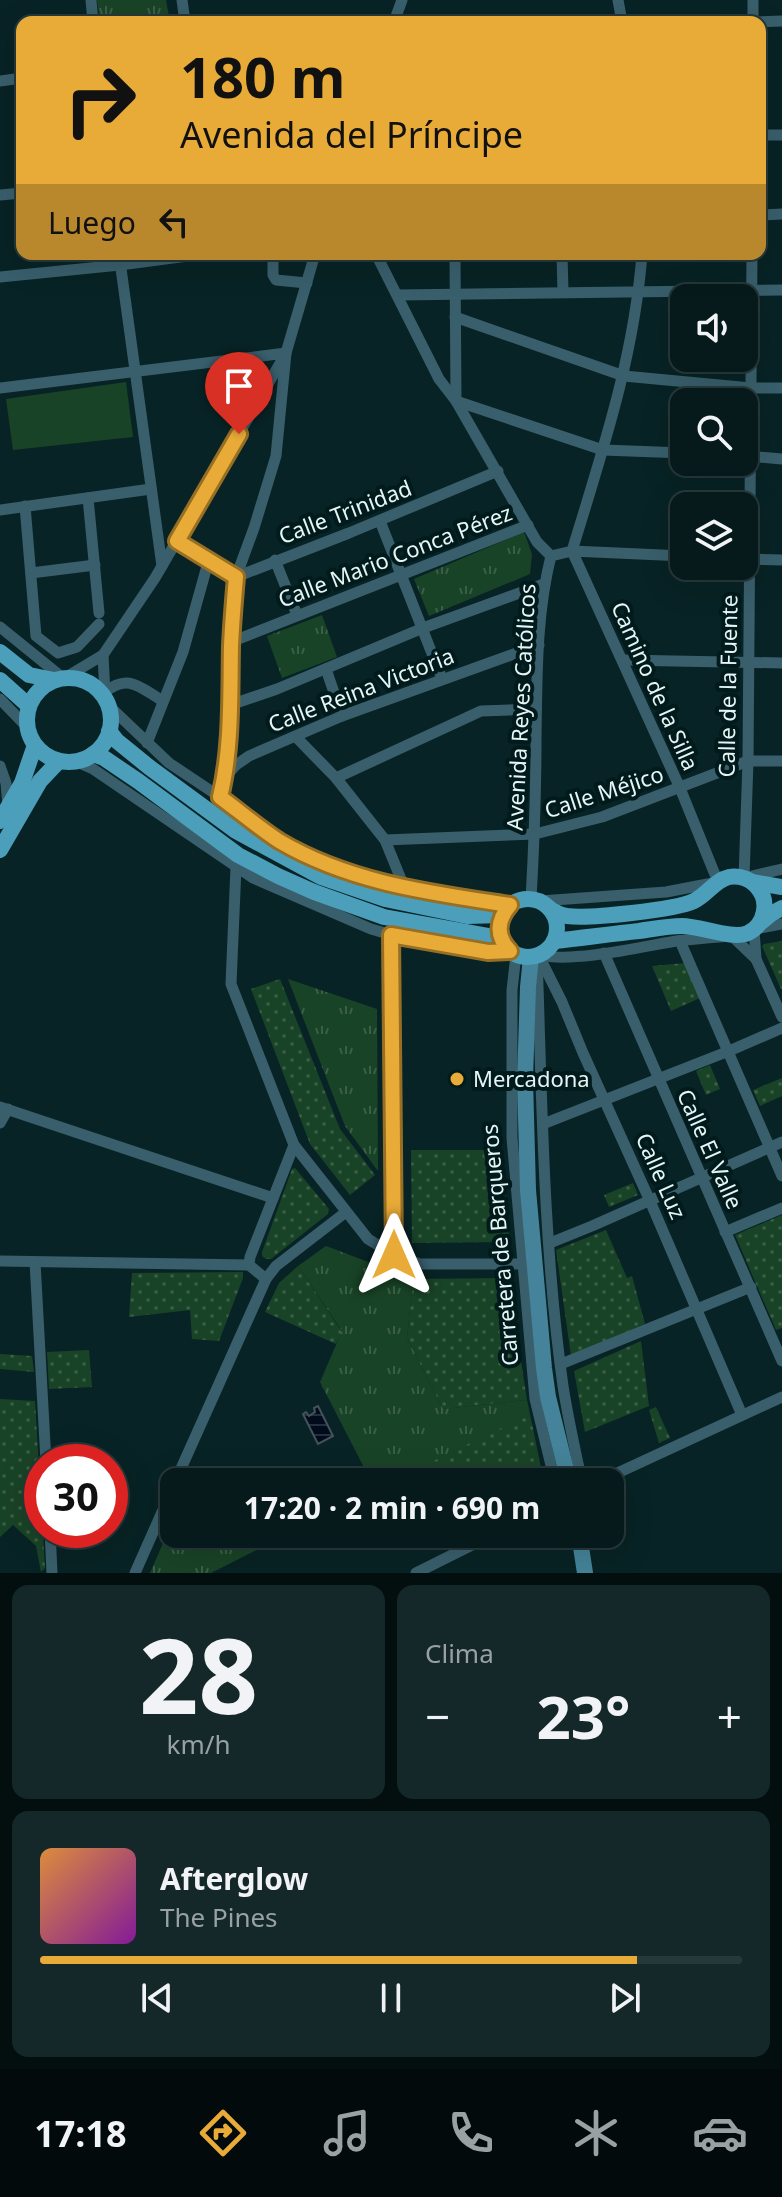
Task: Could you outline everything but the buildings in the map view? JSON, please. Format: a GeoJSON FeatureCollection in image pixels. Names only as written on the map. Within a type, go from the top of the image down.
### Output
{"type":"FeatureCollection","features":[{"type":"Feature","properties":{"kind":"main road"},"geometry":{"type":"LineString","coordinates":[[0,652],[29,675],[62,678],[85,681],[106,699],[111,717],[109,731],[104,743],[84,759],[67,761],[44,755],[35,745],[27,727],[29,706],[36,693],[62,678]]}},
{"type":"Feature","properties":{"kind":"main road"},"geometry":{"type":"LineString","coordinates":[[0,680],[29,706]]}},
{"type":"Feature","properties":{"kind":"main road"},"geometry":{"type":"LineString","coordinates":[[109,731],[149,767],[236,831],[321,877],[385,899],[467,916],[506,910],[523,899],[540,903],[565,916],[588,917],[683,906],[731,877],[782,887]]}},
{"type":"Feature","properties":{"kind":"main road"},"geometry":{"type":"LineString","coordinates":[[4,814],[22,783],[35,745]]}},
{"type":"Feature","properties":{"kind":"main road"},"geometry":{"type":"LineString","coordinates":[[93,754],[138,781],[238,855],[314,892],[384,917],[525,952],[548,949],[554,941],[557,930],[555,919],[540,903]]}},
{"type":"Feature","properties":{"kind":"main road"},"geometry":{"type":"LineString","coordinates":[[0,850],[40,781],[67,761]]}},
{"type":"Feature","properties":{"kind":"main road"},"geometry":{"type":"LineString","coordinates":[[748,880],[762,894],[764,901],[763,916],[757,926]]}},
{"type":"Feature","properties":{"kind":"main road"},"geometry":{"type":"LineString","coordinates":[[715,885],[708,896],[707,912],[715,927],[727,934]]}},
{"type":"Feature","properties":{"kind":"main road"},"geometry":{"type":"LineString","coordinates":[[554,941],[681,926],[703,927],[740,936],[782,908]]}},
{"type":"Feature","properties":{"kind":"main road"},"geometry":{"type":"LineString","coordinates":[[506,910],[498,926],[525,952]]}},
{"type":"Feature","properties":{"kind":"main road","name":"Carretera de Barqueros"},"geometry":{"type":"LineString","coordinates":[[525,952],[528,987],[525,1080],[528,1190],[544,1368],[566,1468]]}},
{"type":"Feature","properties":{"kind":"main road"},"geometry":{"type":"LineString","coordinates":[[581,1548],[585,1573]]}},
{"type":"Feature","properties":{"kind":"street"},"geometry":{"type":"LineString","coordinates":[[0,277],[120,260],[162,566]]}},
{"type":"Feature","properties":{"kind":"street"},"geometry":{"type":"LineString","coordinates":[[273,260],[276,280],[307,283]]}},
{"type":"Feature","properties":{"kind":"street"},"geometry":{"type":"LineString","coordinates":[[220,797],[230,705],[236,577],[276,456],[286,353],[313,260]]}},
{"type":"Feature","properties":{"kind":"street"},"geometry":{"type":"LineString","coordinates":[[379,260],[439,379],[456,401],[537,542],[551,556]]}},
{"type":"Feature","properties":{"kind":"street"},"geometry":{"type":"LineString","coordinates":[[455,260],[456,401]]}},
{"type":"Feature","properties":{"kind":"street"},"geometry":{"type":"LineString","coordinates":[[562,260],[563,292]]}},
{"type":"Feature","properties":{"kind":"street"},"geometry":{"type":"LineString","coordinates":[[572,551],[624,376],[642,260]]}},
{"type":"Feature","properties":{"kind":"street","name":"Calle de la Fuente"},"geometry":{"type":"LineString","coordinates":[[751,284],[752,260]]}},
{"type":"Feature","properties":{"kind":"street"},"geometry":{"type":"LineString","coordinates":[[758,291],[782,290]]}},
{"type":"Feature","properties":{"kind":"street"},"geometry":{"type":"LineString","coordinates":[[398,295],[670,292]]}},
{"type":"Feature","properties":{"kind":"street"},"geometry":{"type":"LineString","coordinates":[[455,317],[624,376],[751,388]]}},
{"type":"Feature","properties":{"kind":"street"},"geometry":{"type":"LineString","coordinates":[[0,388],[286,353]]}},
{"type":"Feature","properties":{"kind":"street"},"geometry":{"type":"LineString","coordinates":[[0,627],[62,678],[103,655],[162,566],[286,353]]}},
{"type":"Feature","properties":{"kind":"street","name":"Calle de la Fuente"},"geometry":{"type":"LineString","coordinates":[[751,372],[751,388]]}},
{"type":"Feature","properties":{"kind":"street"},"geometry":{"type":"LineString","coordinates":[[758,388],[782,388]]}},
{"type":"Feature","properties":{"kind":"street"},"geometry":{"type":"LineString","coordinates":[[456,401],[603,450],[670,452]]}},
{"type":"Feature","properties":{"kind":"street"},"geometry":{"type":"LineString","coordinates":[[758,457],[782,459]]}},
{"type":"Feature","properties":{"kind":"street","name":"Calle Trinidad"},"geometry":{"type":"LineString","coordinates":[[236,577],[498,471]]}},
{"type":"Feature","properties":{"kind":"street"},"geometry":{"type":"LineString","coordinates":[[0,510],[151,489]]}},
{"type":"Feature","properties":{"kind":"street"},"geometry":{"type":"LineString","coordinates":[[25,506],[36,636],[58,653],[77,647],[99,619],[88,498]]}},
{"type":"Feature","properties":{"kind":"street"},"geometry":{"type":"LineString","coordinates":[[380,521],[442,679]]}},
{"type":"Feature","properties":{"kind":"street","name":"Calle Mario Conca Pérez"},"geometry":{"type":"LineString","coordinates":[[231,642],[528,525]]}},
{"type":"Feature","properties":{"kind":"street"},"geometry":{"type":"LineString","coordinates":[[177,541],[236,577]]}},
{"type":"Feature","properties":{"kind":"street","name":"Avenida Reyes Católicos"},"geometry":{"type":"LineString","coordinates":[[540,903],[535,834],[536,709],[544,584],[551,556],[572,551],[670,555]]}},
{"type":"Feature","properties":{"kind":"street","name":"Camino de la Silla"},"geometry":{"type":"LineString","coordinates":[[572,551],[680,788],[715,885]]}},
{"type":"Feature","properties":{"kind":"street"},"geometry":{"type":"LineString","coordinates":[[147,743],[183,652],[209,559]]}},
{"type":"Feature","properties":{"kind":"street"},"geometry":{"type":"LineString","coordinates":[[758,559],[782,560]]}},
{"type":"Feature","properties":{"kind":"street"},"geometry":{"type":"LineString","coordinates":[[275,560],[297,615]]}},
{"type":"Feature","properties":{"kind":"street"},"geometry":{"type":"LineString","coordinates":[[31,573],[95,565]]}},
{"type":"Feature","properties":{"kind":"street","name":"Calle de la Fuente"},"geometry":{"type":"LineString","coordinates":[[747,580],[748,880]]}},
{"type":"Feature","properties":{"kind":"street"},"geometry":{"type":"LineString","coordinates":[[230,705],[423,628],[544,584]]}},
{"type":"Feature","properties":{"kind":"street","name":"Calle Reina Victoria"},"geometry":{"type":"LineString","coordinates":[[224,778],[249,756],[342,716],[539,645]]}},
{"type":"Feature","properties":{"kind":"street"},"geometry":{"type":"LineString","coordinates":[[103,655],[106,699],[147,743],[169,763],[279,840],[351,873],[405,889],[506,910]]}},
{"type":"Feature","properties":{"kind":"street"},"geometry":{"type":"LineString","coordinates":[[623,660],[782,663]]}},
{"type":"Feature","properties":{"kind":"street"},"geometry":{"type":"LineString","coordinates":[[326,669],[342,716]]}},
{"type":"Feature","properties":{"kind":"street"},"geometry":{"type":"LineString","coordinates":[[106,699],[117,682],[130,682],[163,701]]}},
{"type":"Feature","properties":{"kind":"street"},"geometry":{"type":"LineString","coordinates":[[0,699],[27,727]]}},
{"type":"Feature","properties":{"kind":"street"},"geometry":{"type":"LineString","coordinates":[[336,778],[481,711],[536,709]]}},
{"type":"Feature","properties":{"kind":"street"},"geometry":{"type":"LineString","coordinates":[[296,737],[336,778],[385,840],[405,889]]}},
{"type":"Feature","properties":{"kind":"street"},"geometry":{"type":"LineString","coordinates":[[67,761],[93,769],[253,878],[391,935],[488,952],[525,952],[551,957],[604,953],[727,934],[756,959],[782,1017]]}},
{"type":"Feature","properties":{"kind":"street","name":"Calle Méjico"},"geometry":{"type":"LineString","coordinates":[[385,840],[535,834],[602,817],[748,761],[782,761]]}},
{"type":"Feature","properties":{"kind":"street"},"geometry":{"type":"LineString","coordinates":[[0,766],[14,770],[28,765]]}},
{"type":"Feature","properties":{"kind":"street"},"geometry":{"type":"LineString","coordinates":[[0,766],[6,783],[4,814]]}},
{"type":"Feature","properties":{"kind":"street"},"geometry":{"type":"LineString","coordinates":[[236,867],[231,984],[294,1145],[368,1239],[394,1255],[420,1264],[523,1264]]}},
{"type":"Feature","properties":{"kind":"street"},"geometry":{"type":"LineString","coordinates":[[748,880],[782,869]]}},
{"type":"Feature","properties":{"kind":"street"},"geometry":{"type":"LineString","coordinates":[[756,959],[757,926],[782,924]]}},
{"type":"Feature","properties":{"kind":"street"},"geometry":{"type":"LineString","coordinates":[[391,935],[394,1255]]}},
{"type":"Feature","properties":{"kind":"street"},"geometry":{"type":"LineString","coordinates":[[680,941],[782,1176]]}},
{"type":"Feature","properties":{"kind":"street"},"geometry":{"type":"LineString","coordinates":[[525,952],[543,1124],[561,1364],[580,1468]]}},
{"type":"Feature","properties":{"kind":"street","name":"Calle Luz"},"geometry":{"type":"LineString","coordinates":[[525,952],[562,1002],[742,1415]]}},
{"type":"Feature","properties":{"kind":"street","name":"Carretera de Barqueros"},"geometry":{"type":"LineString","coordinates":[[525,952],[512,990],[512,1138],[535,1399],[552,1468]]}},
{"type":"Feature","properties":{"kind":"street","name":"Calle El Valle"},"geometry":{"type":"LineString","coordinates":[[604,953],[700,1177],[777,1335],[782,1361]]}},
{"type":"Feature","properties":{"kind":"street"},"geometry":{"type":"LineString","coordinates":[[543,1124],[782,1028]]}},
{"type":"Feature","properties":{"kind":"street"},"geometry":{"type":"LineString","coordinates":[[0,1123],[4,1108],[273,1198]]}},
{"type":"Feature","properties":{"kind":"street"},"geometry":{"type":"LineString","coordinates":[[550,1243],[782,1142]]}},
{"type":"Feature","properties":{"kind":"street"},"geometry":{"type":"LineString","coordinates":[[249,1265],[294,1145]]}},
{"type":"Feature","properties":{"kind":"street"},"geometry":{"type":"LineString","coordinates":[[725,1232],[782,1208]]}},
{"type":"Feature","properties":{"kind":"street"},"geometry":{"type":"LineString","coordinates":[[182,1468],[266,1279],[276,1266],[346,1212]]}},
{"type":"Feature","properties":{"kind":"street"},"geometry":{"type":"LineString","coordinates":[[0,1261],[249,1265],[266,1279]]}},
{"type":"Feature","properties":{"kind":"street"},"geometry":{"type":"LineString","coordinates":[[35,1262],[45,1444]]}},
{"type":"Feature","properties":{"kind":"street"},"geometry":{"type":"LineString","coordinates":[[561,1364],[751,1287]]}},
{"type":"Feature","properties":{"kind":"street"},"geometry":{"type":"LineString","coordinates":[[624,1470],[782,1397]]}},
{"type":"Feature","properties":{"kind":"street"},"geometry":{"type":"LineString","coordinates":[[135,1573],[160,1517]]}},
{"type":"Feature","properties":{"kind":"street"},"geometry":{"type":"LineString","coordinates":[[51,1548],[52,1573]]}},
{"type":"Feature","properties":{"kind":"street"},"geometry":{"type":"LineString","coordinates":[[416,1573],[466,1548]]}},
{"type":"Feature","properties":{"kind":"green space"},"geometry":{"type":"Polygon","coordinates":[[[97,0],[166,0],[169,16],[99,16],[97,0]]]}},
{"type":"Feature","properties":{"kind":"green space"},"geometry":{"type":"Polygon","coordinates":[[[126,382],[133,437],[13,450],[6,399],[126,382]]]}},
{"type":"Feature","properties":{"kind":"green space"},"geometry":{"type":"Polygon","coordinates":[[[524,532],[532,554],[530,574],[429,616],[414,579],[524,532]]]}},
{"type":"Feature","properties":{"kind":"green space"},"geometry":{"type":"Polygon","coordinates":[[[322,615],[337,657],[282,678],[267,636],[322,615]]]}},
{"type":"Feature","properties":{"kind":"green space"},"geometry":{"type":"Polygon","coordinates":[[[782,941],[782,989],[781,989],[762,946],[782,941]]]}},
{"type":"Feature","properties":{"kind":"green space"},"geometry":{"type":"Polygon","coordinates":[[[685,963],[700,998],[671,1011],[652,966],[685,963]]]}},
{"type":"Feature","properties":{"kind":"green space"},"geometry":{"type":"Polygon","coordinates":[[[280,979],[340,1129],[375,1175],[350,1195],[310,1144],[251,989],[280,979]]]}},
{"type":"Feature","properties":{"kind":"green space"},"geometry":{"type":"Polygon","coordinates":[[[288,979],[377,1009],[378,1171],[345,1126],[288,979]]]}},
{"type":"Feature","properties":{"kind":"green space"},"geometry":{"type":"Polygon","coordinates":[[[710,1065],[720,1089],[706,1095],[696,1071],[710,1065]]]}},
{"type":"Feature","properties":{"kind":"green space"},"geometry":{"type":"Polygon","coordinates":[[[782,1078],[782,1096],[760,1106],[753,1090],[782,1078]]]}},
{"type":"Feature","properties":{"kind":"green space"},"geometry":{"type":"Polygon","coordinates":[[[411,1150],[503,1150],[509,1242],[412,1243],[411,1150]]]}},
{"type":"Feature","properties":{"kind":"green space"},"geometry":{"type":"Polygon","coordinates":[[[295,1168],[329,1209],[328,1214],[271,1259],[266,1259],[262,1252],[292,1169],[295,1168]]]}},
{"type":"Feature","properties":{"kind":"green space"},"geometry":{"type":"Polygon","coordinates":[[[633,1183],[638,1195],[609,1207],[604,1195],[633,1183]]]}},
{"type":"Feature","properties":{"kind":"green space"},"geometry":{"type":"Polygon","coordinates":[[[782,1215],[782,1328],[776,1330],[735,1235],[782,1215]]]}},
{"type":"Feature","properties":{"kind":"green space"},"geometry":{"type":"Polygon","coordinates":[[[606,1230],[627,1278],[632,1276],[645,1324],[571,1356],[556,1250],[606,1230]]]}},
{"type":"Feature","properties":{"kind":"green space"},"geometry":{"type":"Polygon","coordinates":[[[326,1246],[413,1279],[407,1338],[443,1409],[527,1400],[530,1414],[419,1468],[364,1468],[320,1382],[342,1331],[298,1266],[326,1246]]]}},
{"type":"Feature","properties":{"kind":"green space"},"geometry":{"type":"Polygon","coordinates":[[[298,1266],[342,1332],[336,1344],[265,1312],[279,1283],[298,1266]]]}},
{"type":"Feature","properties":{"kind":"green space"},"geometry":{"type":"Polygon","coordinates":[[[243,1272],[219,1341],[192,1339],[190,1310],[129,1317],[132,1273],[243,1272]]]}},
{"type":"Feature","properties":{"kind":"green space"},"geometry":{"type":"Polygon","coordinates":[[[512,1278],[527,1400],[443,1409],[407,1338],[413,1279],[512,1278]]]}},
{"type":"Feature","properties":{"kind":"green space"},"geometry":{"type":"Polygon","coordinates":[[[641,1341],[649,1406],[585,1432],[574,1371],[641,1341]]]}},
{"type":"Feature","properties":{"kind":"green space"},"geometry":{"type":"Polygon","coordinates":[[[89,1350],[92,1387],[49,1389],[47,1352],[89,1350]]]}},
{"type":"Feature","properties":{"kind":"green space"},"geometry":{"type":"Polygon","coordinates":[[[0,1354],[32,1356],[34,1372],[0,1369],[0,1354]]]}},
{"type":"Feature","properties":{"kind":"green space"},"geometry":{"type":"Polygon","coordinates":[[[0,1399],[35,1401],[38,1444],[24,1444],[24,1535],[13,1525],[0,1537],[0,1399]]]}},
{"type":"Feature","properties":{"kind":"green space"},"geometry":{"type":"Polygon","coordinates":[[[656,1407],[670,1438],[659,1443],[649,1410],[656,1407]]]}},
{"type":"Feature","properties":{"kind":"green space"},"geometry":{"type":"Polygon","coordinates":[[[530,1414],[541,1468],[417,1468],[530,1414]]]}},
{"type":"Feature","properties":{"kind":"green space"},"geometry":{"type":"Polygon","coordinates":[[[36,1548],[44,1548],[45,1568],[41,1572],[36,1548]]]}},
{"type":"Feature","properties":{"kind":"green space"},"geometry":{"type":"Polygon","coordinates":[[[161,1548],[260,1548],[211,1573],[150,1573],[161,1548]]]}},
{"type":"Feature","properties":{"kind":"water"},"geometry":{"type":"Polygon","coordinates":[[[318,1406],[333,1436],[318,1444],[303,1414],[306,1412],[309,1416],[318,1406]]]}},
{"type":"Feature","properties":{"kind":"place","name":"Mercadona"},"geometry":{"type":"Point","coordinates":[457,1079]}},
{"type":"Feature","properties":{"kind":"route"},"geometry":{"type":"LineString","coordinates":[[239,434],[177,541],[236,577],[230,705],[220,797],[279,840],[351,873],[405,889],[510,905],[498,926],[500,938],[510,951],[488,952],[391,935],[394,1255]]}}]}
